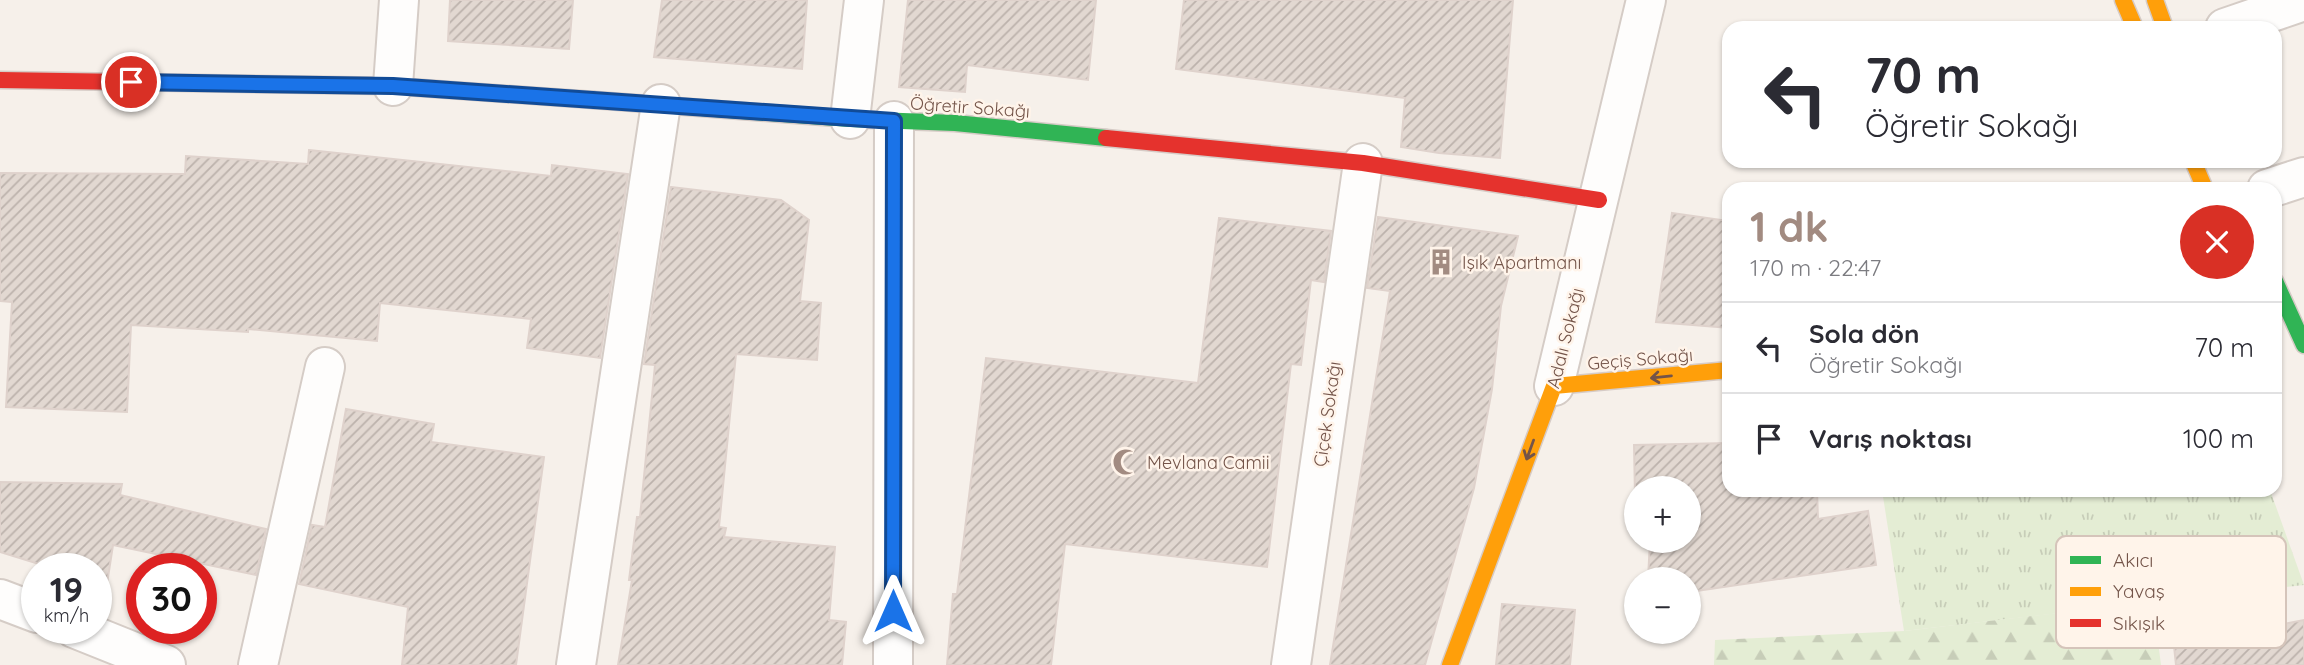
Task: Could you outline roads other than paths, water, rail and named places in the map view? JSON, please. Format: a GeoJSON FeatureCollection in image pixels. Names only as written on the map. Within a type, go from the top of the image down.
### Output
{"type":"FeatureCollection","features":[{"type":"Feature","properties":{"kind":"street"},"geometry":{"type":"LineString","coordinates":[[393,86],[399,0]]}},
{"type":"Feature","properties":{"kind":"street"},"geometry":{"type":"LineString","coordinates":[[850,118],[864,0]]}},
{"type":"Feature","properties":{"kind":"street","name":"Adalı Sokağı"},"geometry":{"type":"LineString","coordinates":[[1450,665],[1554,386],[1646,0]]}},
{"type":"Feature","properties":{"kind":"street"},"geometry":{"type":"LineString","coordinates":[[2123,0],[2132,21]]}},
{"type":"Feature","properties":{"kind":"street"},"geometry":{"type":"LineString","coordinates":[[2155,0],[2162,21]]}},
{"type":"Feature","properties":{"kind":"street"},"geometry":{"type":"LineString","coordinates":[[2245,21],[2304,1]]}},
{"type":"Feature","properties":{"kind":"street","name":"Öğretir Sokağı"},"geometry":{"type":"LineString","coordinates":[[0,80],[393,86],[956,123],[1363,163],[1599,200]]}},
{"type":"Feature","properties":{"kind":"street"},"geometry":{"type":"LineString","coordinates":[[576,665],[661,104]]}},
{"type":"Feature","properties":{"kind":"street"},"geometry":{"type":"LineString","coordinates":[[893,665],[894,121]]}},
{"type":"Feature","properties":{"kind":"street","name":"Çiçek Sokağı"},"geometry":{"type":"LineString","coordinates":[[1292,665],[1363,163]]}},
{"type":"Feature","properties":{"kind":"street"},"geometry":{"type":"LineString","coordinates":[[2282,184],[2304,177]]}},
{"type":"Feature","properties":{"kind":"street"},"geometry":{"type":"LineString","coordinates":[[2282,308],[2304,345]]}},
{"type":"Feature","properties":{"kind":"street"},"geometry":{"type":"LineString","coordinates":[[258,665],[325,367]]}},
{"type":"Feature","properties":{"kind":"street","name":"Geçiş Sokağı"},"geometry":{"type":"LineString","coordinates":[[1554,386],[1722,371]]}},
{"type":"Feature","properties":{"kind":"street"},"geometry":{"type":"LineString","coordinates":[[0,599],[21,607]]}},
{"type":"Feature","properties":{"kind":"street"},"geometry":{"type":"LineString","coordinates":[[112,643],[166,665]]}},
{"type":"Feature","properties":{"kind":"place","name":"Işık Apartmanı"},"geometry":{"type":"Point","coordinates":[1441,262]}},
{"type":"Feature","properties":{"kind":"place","name":"Mevlana Camii"},"geometry":{"type":"Point","coordinates":[1126,462]}}]}
